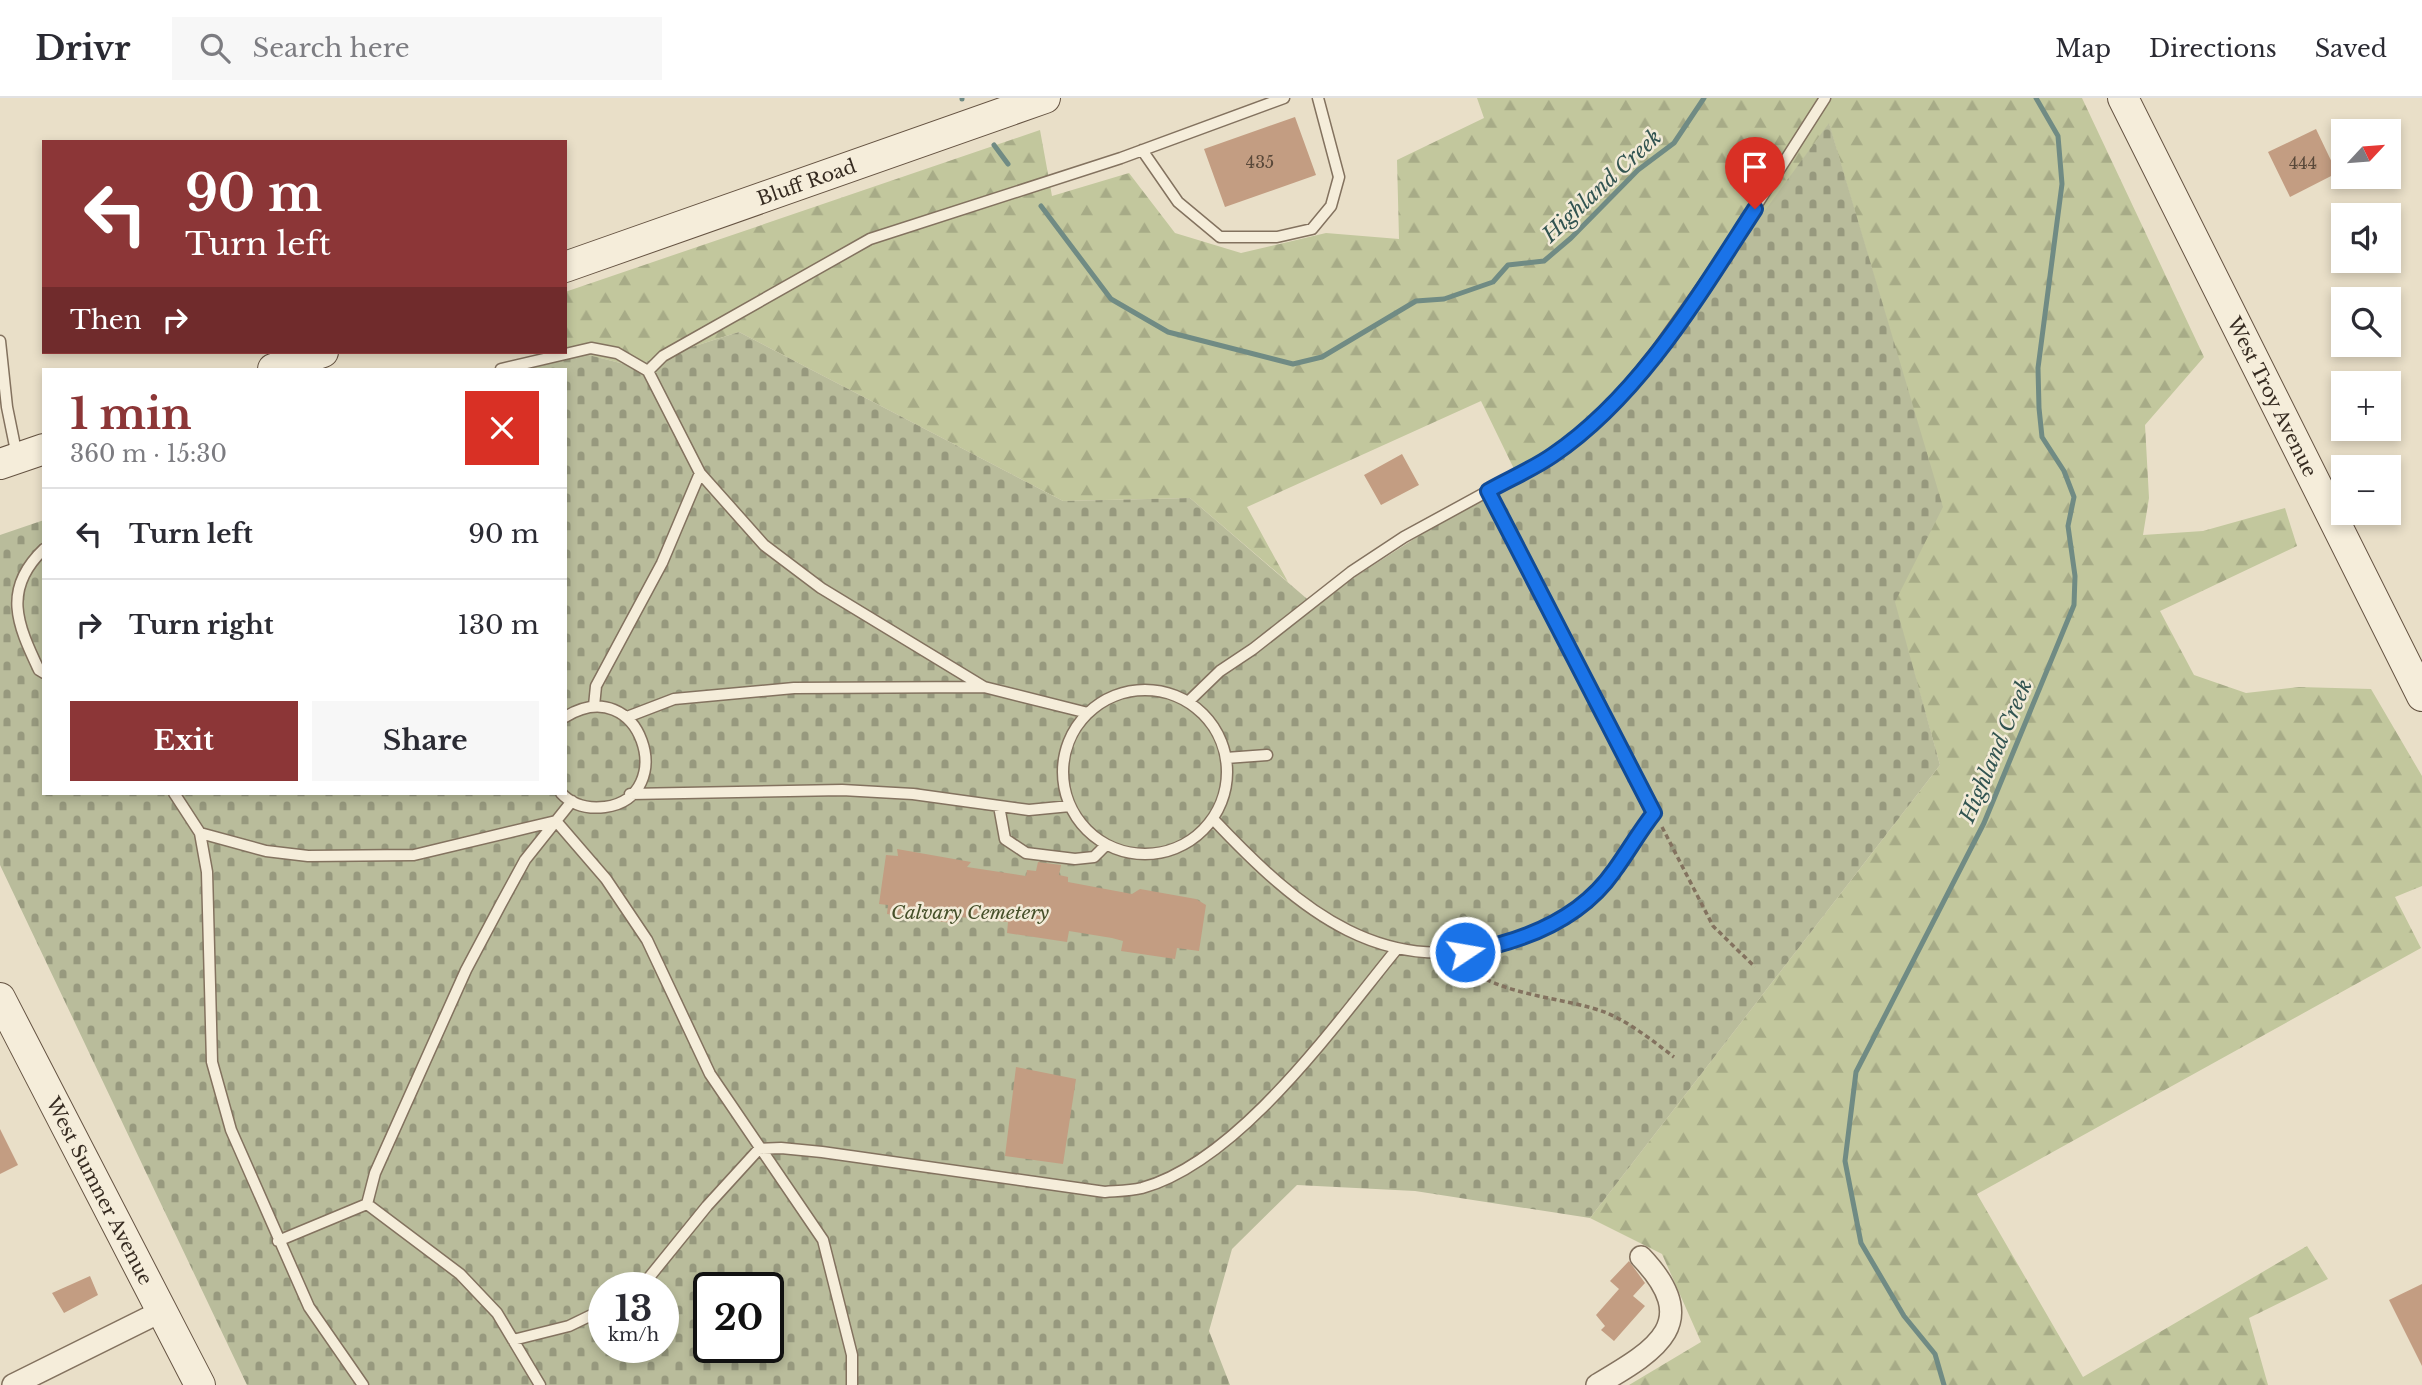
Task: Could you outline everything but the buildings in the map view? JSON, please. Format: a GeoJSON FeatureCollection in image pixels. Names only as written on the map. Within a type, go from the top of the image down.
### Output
{"type":"FeatureCollection","features":[{"type":"Feature","properties":{"kind":"main road","name":"Bluff Road"},"geometry":{"type":"LineString","coordinates":[[567,266],[1045,98]]}},
{"type":"Feature","properties":{"kind":"main road","name":"West Troy Avenue"},"geometry":{"type":"LineString","coordinates":[[2123,98],[2422,696]]}},
{"type":"Feature","properties":{"kind":"main road"},"geometry":{"type":"LineString","coordinates":[[276,368],[317,354]]}},
{"type":"Feature","properties":{"kind":"main road","name":"West Sumner Avenue"},"geometry":{"type":"LineString","coordinates":[[0,998],[200,1385]]}},
{"type":"Feature","properties":{"kind":"street"},"geometry":{"type":"LineString","coordinates":[[1597,1385],[1658,1346],[1670,1319],[1671,1304],[1664,1287],[1641,1258]]}},
{"type":"Feature","properties":{"kind":"street"},"geometry":{"type":"LineString","coordinates":[[13,1385],[162,1311]]}},
{"type":"Feature","properties":{"kind":"lane"},"geometry":{"type":"LineString","coordinates":[[648,371],[663,356],[870,239],[1142,150],[1284,98]]}},
{"type":"Feature","properties":{"kind":"lane"},"geometry":{"type":"LineString","coordinates":[[1142,150],[1178,202],[1220,237],[1277,237],[1312,229],[1331,206],[1339,177],[1318,98]]}},
{"type":"Feature","properties":{"kind":"lane"},"geometry":{"type":"LineString","coordinates":[[1188,702],[1220,671],[1253,649],[1351,572],[1404,537],[1554,455],[1616,401],[1658,348],[1728,250],[1825,98]]}},
{"type":"Feature","properties":{"kind":"lane"},"geometry":{"type":"LineString","coordinates":[[0,341],[7,407],[20,457]]}},
{"type":"Feature","properties":{"kind":"lane"},"geometry":{"type":"LineString","coordinates":[[567,354],[591,348],[617,353],[648,371],[700,473],[764,545],[821,588],[984,687]]}},
{"type":"Feature","properties":{"kind":"lane"},"geometry":{"type":"LineString","coordinates":[[505,368],[565,354]]}},
{"type":"Feature","properties":{"kind":"lane"},"geometry":{"type":"LineString","coordinates":[[594,706],[596,686],[662,563],[700,473]]}},
{"type":"Feature","properties":{"kind":"lane"},"geometry":{"type":"LineString","coordinates":[[1213,819],[1253,861],[1303,904],[1359,936],[1396,950],[1446,955],[1494,947],[1552,925],[1584,906],[1614,872],[1634,838],[1654,813],[1488,491]]}},
{"type":"Feature","properties":{"kind":"lane"},"geometry":{"type":"LineString","coordinates":[[42,551],[27,565],[17,590],[20,630],[42,672]]}},
{"type":"Feature","properties":{"kind":"lane"},"geometry":{"type":"LineString","coordinates":[[627,717],[674,699],[781,689],[984,687],[1088,713]]}},
{"type":"Feature","properties":{"kind":"lane"},"geometry":{"type":"LineString","coordinates":[[1136,690],[1163,692],[1188,702],[1206,717],[1219,736],[1226,758],[1227,779],[1223,800],[1213,819],[1197,837],[1176,849],[1153,855],[1129,853],[1106,845],[1085,828],[1070,806],[1063,767],[1071,737],[1088,713],[1110,697],[1136,690]]}},
{"type":"Feature","properties":{"kind":"lane"},"geometry":{"type":"LineString","coordinates":[[564,795],[572,801],[594,808],[610,806],[630,794],[644,774],[646,759],[644,743],[638,729],[627,717],[611,709],[594,706],[576,710],[567,716]]}},
{"type":"Feature","properties":{"kind":"lane"},"geometry":{"type":"LineString","coordinates":[[1226,758],[1267,755]]}},
{"type":"Feature","properties":{"kind":"lane"},"geometry":{"type":"LineString","coordinates":[[630,794],[842,790],[914,794],[1028,810],[1070,806]]}},
{"type":"Feature","properties":{"kind":"lane"},"geometry":{"type":"LineString","coordinates":[[175,795],[200,833],[207,872],[212,1062],[230,1130],[309,1307],[363,1385]]}},
{"type":"Feature","properties":{"kind":"lane"},"geometry":{"type":"LineString","coordinates":[[367,1204],[375,1172],[467,970],[525,860],[572,801]]}},
{"type":"Feature","properties":{"kind":"lane"},"geometry":{"type":"LineString","coordinates":[[999,806],[1005,839],[1026,853],[1074,859],[1094,857],[1106,845]]}},
{"type":"Feature","properties":{"kind":"lane"},"geometry":{"type":"LineString","coordinates":[[200,833],[266,851],[308,856],[414,855],[556,821]]}},
{"type":"Feature","properties":{"kind":"lane"},"geometry":{"type":"LineString","coordinates":[[556,821],[606,880],[647,940],[710,1074],[823,1240],[852,1355],[852,1385]]}},
{"type":"Feature","properties":{"kind":"lane"},"geometry":{"type":"LineString","coordinates":[[653,1272],[707,1206],[759,1149],[781,1147],[822,1152],[1105,1192],[1141,1188],[1185,1170],[1213,1151],[1314,1051],[1396,950]]}},
{"type":"Feature","properties":{"kind":"lane"},"geometry":{"type":"LineString","coordinates":[[278,1241],[367,1204]]}},
{"type":"Feature","properties":{"kind":"lane"},"geometry":{"type":"LineString","coordinates":[[367,1204],[460,1274],[498,1313],[540,1385]]}},
{"type":"Feature","properties":{"kind":"lane"},"geometry":{"type":"LineString","coordinates":[[513,1340],[569,1326],[588,1317]]}},
{"type":"Feature","properties":{"kind":"path"},"geometry":{"type":"LineString","coordinates":[[1654,813],[1713,926],[1755,967]]}},
{"type":"Feature","properties":{"kind":"path"},"geometry":{"type":"LineString","coordinates":[[1465,952],[1466,964],[1475,974],[1606,1013],[1640,1031],[1674,1057]]}},
{"type":"Feature","properties":{"kind":"green space"},"geometry":{"type":"Polygon","coordinates":[[[1477,98],[2082,98],[2204,357],[2145,425],[2149,498],[2143,535],[2203,531],[2285,508],[2297,546],[2160,611],[2194,675],[2246,693],[2299,687],[2371,689],[2422,776],[2422,886],[2395,897],[2421,948],[1977,1194],[2083,1377],[2307,1246],[2328,1279],[2249,1318],[2268,1385],[1629,1385],[1701,1342],[1662,1254],[1590,1218],[1940,765],[1894,602],[1942,507],[1829,124],[1622,405],[1516,473],[1481,401],[1247,507],[1288,582],[1190,498],[1063,501],[739,332],[632,366],[567,350],[567,291],[1040,130],[1052,196],[1129,173],[1175,233],[1241,253],[1326,233],[1399,239],[1397,160],[1484,118],[1477,98]]]}},
{"type":"Feature","properties":{"kind":"green space","name":"Calvary Cemetery"},"geometry":{"type":"Polygon","coordinates":[[[1829,123],[1943,507],[1895,602],[1940,765],[1590,1218],[1415,1191],[1297,1185],[1232,1249],[1209,1331],[1230,1385],[247,1385],[0,865],[0,535],[42,521],[42,795],[567,795],[567,368],[499,368],[543,354],[567,354],[567,350],[632,366],[739,332],[1063,501],[1190,498],[1313,604],[1622,405],[1829,123]]]}},
{"type":"Feature","properties":{"kind":"waterway","name":"Highland Creek"},"geometry":{"type":"LineString","coordinates":[[1041,206],[1111,299],[1168,332],[1293,364],[1322,357],[1416,301],[1444,299],[1493,282],[1508,265],[1544,261],[1571,238],[1638,170],[1674,143],[1704,98]]}},
{"type":"Feature","properties":{"kind":"waterway","name":"Highland Creek"},"geometry":{"type":"LineString","coordinates":[[1944,1385],[1935,1354],[1904,1316],[1861,1243],[1845,1161],[1856,1072],[1984,823],[2074,605],[2075,576],[2068,526],[2074,497],[2064,471],[2042,437],[2039,408],[2038,368],[2062,184],[2058,136],[2036,98]]}},
{"type":"Feature","properties":{"kind":"waterway","name":"Highland Creek"},"geometry":{"type":"LineString","coordinates":[[994,145],[1008,164]]}},
{"type":"Feature","properties":{"kind":"route"},"geometry":{"type":"LineString","coordinates":[[1465,952],[1494,947],[1552,925],[1584,906],[1614,872],[1634,838],[1654,813],[1488,491],[1554,455],[1616,401],[1658,348],[1755,209]]}}]}
